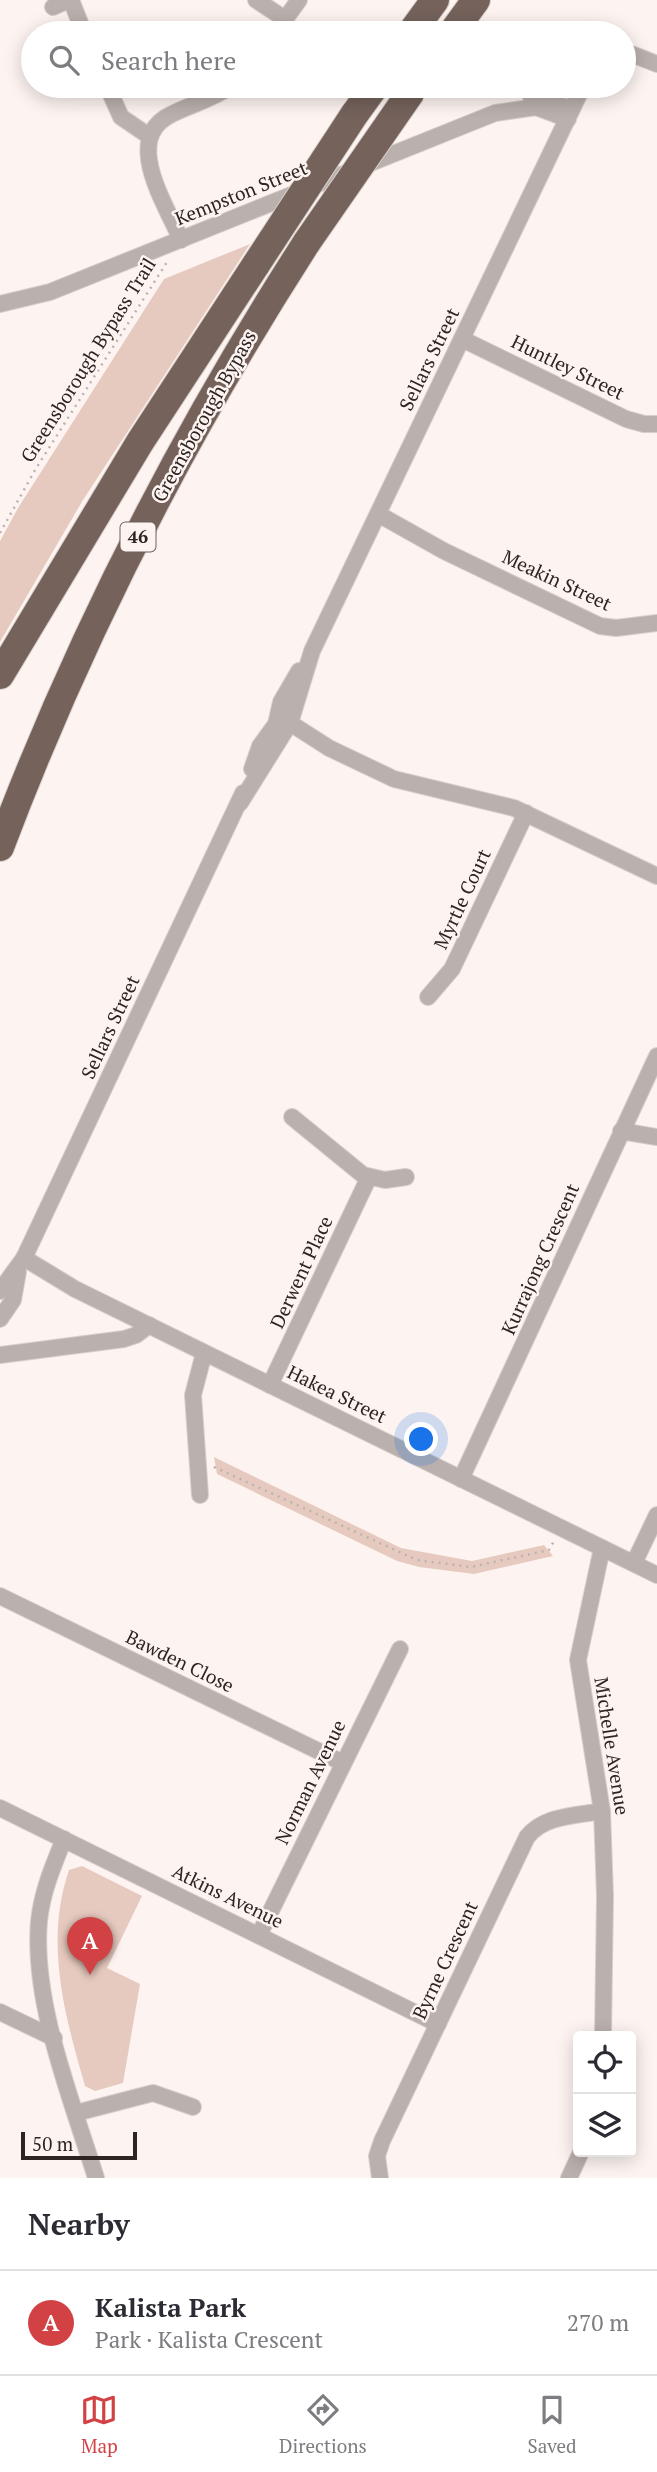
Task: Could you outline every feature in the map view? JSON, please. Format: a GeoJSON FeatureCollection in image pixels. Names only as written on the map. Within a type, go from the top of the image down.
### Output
{"type":"FeatureCollection","features":[{"type":"Feature","properties":{"kind":"highway"},"geometry":{"type":"LineString","coordinates":[[420,21],[435,0]]}},
{"type":"Feature","properties":{"kind":"highway"},"geometry":{"type":"LineString","coordinates":[[461,21],[476,0]]}},
{"type":"Feature","properties":{"kind":"highway","name":"Greensborough Bypass"},"geometry":{"type":"LineString","coordinates":[[0,675],[140,442],[366,98]]}},
{"type":"Feature","properties":{"kind":"highway","name":"Greensborough Bypass"},"geometry":{"type":"LineString","coordinates":[[0,847],[58,701],[110,590],[214,394],[307,243],[407,98]]}},
{"type":"Feature","properties":{"kind":"street"},"geometry":{"type":"LineString","coordinates":[[53,8],[70,0],[80,21]]}},
{"type":"Feature","properties":{"kind":"street"},"geometry":{"type":"LineString","coordinates":[[256,0],[285,19],[299,0]]}},
{"type":"Feature","properties":{"kind":"street"},"geometry":{"type":"LineString","coordinates":[[636,56],[657,64]]}},
{"type":"Feature","properties":{"kind":"street"},"geometry":{"type":"LineString","coordinates":[[112,98],[121,117],[149,136]]}},
{"type":"Feature","properties":{"kind":"street"},"geometry":{"type":"LineString","coordinates":[[181,240],[148,160],[149,136],[162,119],[212,98]]}},
{"type":"Feature","properties":{"kind":"street","name":"Sellars Street"},"geometry":{"type":"LineString","coordinates":[[0,1318],[13,1300],[22,1264],[240,803],[260,746],[284,727],[285,693],[312,652],[577,98]]}},
{"type":"Feature","properties":{"kind":"street","name":"Kempston Street"},"geometry":{"type":"LineString","coordinates":[[0,304],[50,292],[495,113],[536,107],[570,114]]}},
{"type":"Feature","properties":{"kind":"street","name":"Huntley Street"},"geometry":{"type":"LineString","coordinates":[[462,339],[626,419],[657,424]]}},
{"type":"Feature","properties":{"kind":"street","name":"Meakin Street"},"geometry":{"type":"LineString","coordinates":[[376,518],[600,626],[616,628],[657,623]]}},
{"type":"Feature","properties":{"kind":"street"},"geometry":{"type":"LineString","coordinates":[[284,727],[394,779],[492,801],[526,813],[657,876]]}},
{"type":"Feature","properties":{"kind":"street","name":"Myrtle Court"},"geometry":{"type":"LineString","coordinates":[[428,997],[452,969],[526,813]]}},
{"type":"Feature","properties":{"kind":"street","name":"Kurrajong Crescent"},"geometry":{"type":"LineString","coordinates":[[461,1479],[657,1056]]}},
{"type":"Feature","properties":{"kind":"street"},"geometry":{"type":"LineString","coordinates":[[292,1117],[369,1177],[385,1180],[406,1177]]}},
{"type":"Feature","properties":{"kind":"street"},"geometry":{"type":"LineString","coordinates":[[621,1130],[657,1137]]}},
{"type":"Feature","properties":{"kind":"street","name":"Derwent Place"},"geometry":{"type":"LineString","coordinates":[[270,1385],[369,1177]]}},
{"type":"Feature","properties":{"kind":"street","name":"Sellars Street"},"geometry":{"type":"LineString","coordinates":[[0,1291],[22,1264]]}},
{"type":"Feature","properties":{"kind":"street","name":"Hakea Street"},"geometry":{"type":"LineString","coordinates":[[22,1264],[657,1575]]}},
{"type":"Feature","properties":{"kind":"street"},"geometry":{"type":"LineString","coordinates":[[0,1354],[124,1339],[136,1335],[149,1325]]}},
{"type":"Feature","properties":{"kind":"street"},"geometry":{"type":"LineString","coordinates":[[200,1495],[193,1395],[204,1353]]}},
{"type":"Feature","properties":{"kind":"street"},"geometry":{"type":"LineString","coordinates":[[634,1563],[657,1515]]}},
{"type":"Feature","properties":{"kind":"street","name":"Michelle Avenue"},"geometry":{"type":"LineString","coordinates":[[602,1548],[578,1660],[602,1811],[605,1896],[603,2031]]}},
{"type":"Feature","properties":{"kind":"street","name":"Bawden Close"},"geometry":{"type":"LineString","coordinates":[[0,1595],[342,1763]]}},
{"type":"Feature","properties":{"kind":"street","name":"Norman Avenue"},"geometry":{"type":"LineString","coordinates":[[259,1935],[400,1649]]}},
{"type":"Feature","properties":{"kind":"street","name":"Atkins Avenue"},"geometry":{"type":"LineString","coordinates":[[0,1808],[438,2024]]}},
{"type":"Feature","properties":{"kind":"street","name":"Byrne Crescent"},"geometry":{"type":"LineString","coordinates":[[380,2178],[377,2156],[382,2141],[533,1829],[548,1821],[602,1811]]}},
{"type":"Feature","properties":{"kind":"street"},"geometry":{"type":"LineString","coordinates":[[64,1839],[46,1887],[39,1920],[44,1984],[54,2038],[96,2178]]}},
{"type":"Feature","properties":{"kind":"street"},"geometry":{"type":"LineString","coordinates":[[0,2012],[54,2038]]}},
{"type":"Feature","properties":{"kind":"street"},"geometry":{"type":"LineString","coordinates":[[76,2113],[153,2093],[193,2108]]}},
{"type":"Feature","properties":{"kind":"street"},"geometry":{"type":"LineString","coordinates":[[569,2178],[579,2157]]}},
{"type":"Feature","properties":{"kind":"path","name":"Greensborough Bypass Trail"},"geometry":{"type":"LineString","coordinates":[[0,533],[34,470],[109,358],[181,240]]}},
{"type":"Feature","properties":{"kind":"path"},"geometry":{"type":"LineString","coordinates":[[198,1460],[417,1560],[471,1567],[548,1550],[554,1541]]}},
{"type":"Feature","properties":{"kind":"shaded area"},"geometry":{"type":"Polygon","coordinates":[[[250,244],[83,500],[0,642],[0,541],[18,508],[164,279],[250,244]]]}},
{"type":"Feature","properties":{"kind":"shaded area"},"geometry":{"type":"Polygon","coordinates":[[[214,1457],[401,1548],[472,1561],[544,1545],[553,1556],[474,1574],[419,1567],[397,1561],[217,1474],[214,1457]]]}},
{"type":"Feature","properties":{"kind":"shaded area"},"geometry":{"type":"Polygon","coordinates":[[[82,1866],[142,1896],[107,1968],[140,1984],[123,2083],[95,2091],[85,2086],[78,2060],[60,1979],[58,1952],[58,1925],[69,1870],[82,1866]]]}},
{"type":"Feature","properties":{"kind":"place","name":"Kalista Park"},"geometry":{"type":"Point","coordinates":[90,1975]}}]}
